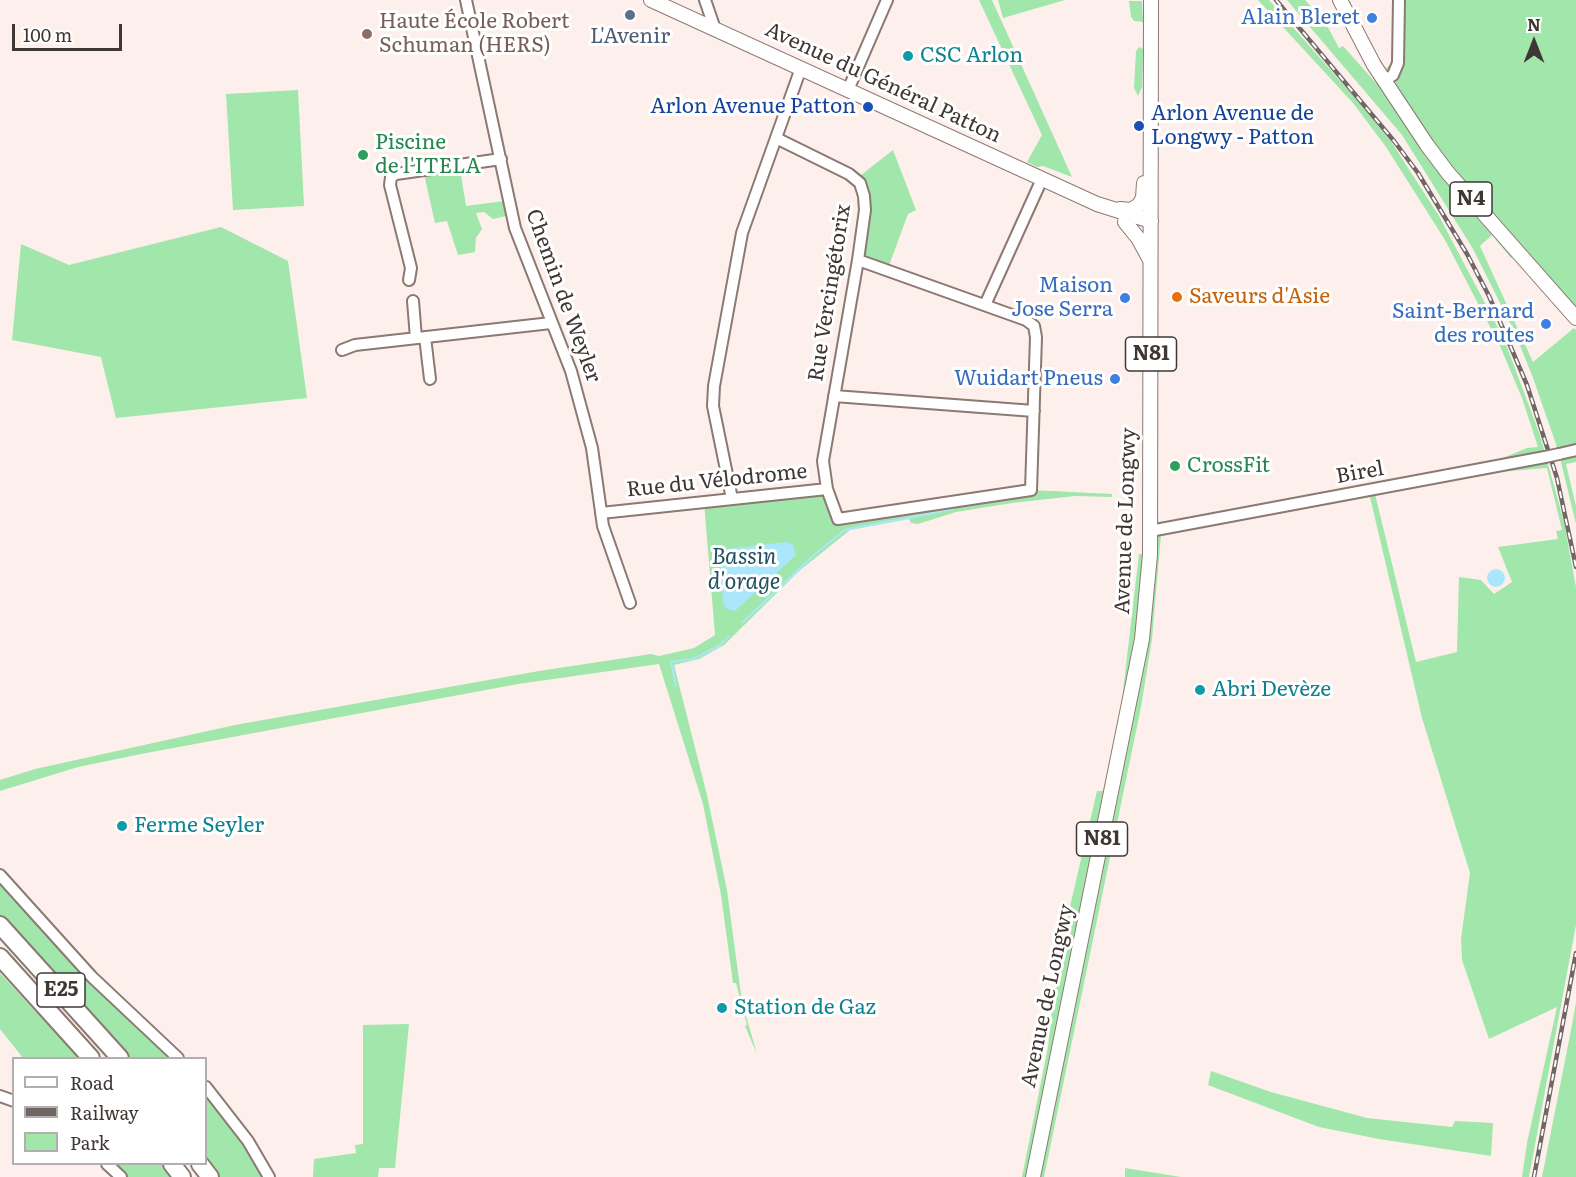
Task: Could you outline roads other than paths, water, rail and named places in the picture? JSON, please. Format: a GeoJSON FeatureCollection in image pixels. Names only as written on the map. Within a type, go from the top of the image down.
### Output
{"type":"FeatureCollection","features":[{"type":"Feature","properties":{"kind":"highway","name":"E25"},"geometry":{"type":"LineString","coordinates":[[0,925],[118,1057]]}},
{"type":"Feature","properties":{"kind":"highway","name":"E25"},"geometry":{"type":"LineString","coordinates":[[0,957],[89,1057]]}},
{"type":"Feature","properties":{"kind":"highway"},"geometry":{"type":"LineString","coordinates":[[173,1165],[182,1177]]}},
{"type":"Feature","properties":{"kind":"highway"},"geometry":{"type":"LineString","coordinates":[[201,1165],[210,1177]]}},
{"type":"Feature","properties":{"kind":"main road","name":"Avenue du Général Patton"},"geometry":{"type":"LineString","coordinates":[[651,0],[1097,204]]}},
{"type":"Feature","properties":{"kind":"main road","name":"Avenue de Longwy"},"geometry":{"type":"LineString","coordinates":[[1033,1177],[1142,639],[1150,531],[1151,0]]}},
{"type":"Feature","properties":{"kind":"main road","name":"N4"},"geometry":{"type":"LineString","coordinates":[[1340,0],[1384,81],[1448,173],[1576,318]]}},
{"type":"Feature","properties":{"kind":"main road","name":"N81"},"geometry":{"type":"LineString","coordinates":[[1097,204],[1131,210],[1140,205],[1143,198],[1144,153],[1151,144]]}},
{"type":"Feature","properties":{"kind":"main road"},"geometry":{"type":"LineString","coordinates":[[1097,204],[1125,222],[1138,227],[1151,224]]}},
{"type":"Feature","properties":{"kind":"main road"},"geometry":{"type":"LineString","coordinates":[[1097,204],[1151,224]]}},
{"type":"Feature","properties":{"kind":"main road"},"geometry":{"type":"LineString","coordinates":[[1125,222],[1138,238],[1150,262]]}},
{"type":"Feature","properties":{"kind":"street","name":"Chemin de Weyler"},"geometry":{"type":"LineString","coordinates":[[466,0],[515,228],[582,407],[592,448],[601,513],[630,603]]}},
{"type":"Feature","properties":{"kind":"street"},"geometry":{"type":"LineString","coordinates":[[694,20],[702,9],[704,0]]}},
{"type":"Feature","properties":{"kind":"street"},"geometry":{"type":"LineString","coordinates":[[704,0],[715,29]]}},
{"type":"Feature","properties":{"kind":"street"},"geometry":{"type":"LineString","coordinates":[[848,90],[887,0]]}},
{"type":"Feature","properties":{"kind":"street"},"geometry":{"type":"LineString","coordinates":[[1384,81],[1393,75],[1398,63],[1400,0]]}},
{"type":"Feature","properties":{"kind":"street"},"geometry":{"type":"LineString","coordinates":[[732,499],[713,406],[714,386],[742,233],[801,68]]}},
{"type":"Feature","properties":{"kind":"street","name":"Rue Vercingétorix"},"geometry":{"type":"LineString","coordinates":[[776,138],[849,174],[860,183],[865,210],[823,461],[826,489]]}},
{"type":"Feature","properties":{"kind":"street"},"geometry":{"type":"LineString","coordinates":[[409,280],[411,268],[390,185],[391,177],[396,174],[501,159]]}},
{"type":"Feature","properties":{"kind":"street"},"geometry":{"type":"LineString","coordinates":[[985,305],[1042,179]]}},
{"type":"Feature","properties":{"kind":"street"},"geometry":{"type":"LineString","coordinates":[[858,260],[1026,320],[1034,326],[1036,337],[1034,411]]}},
{"type":"Feature","properties":{"kind":"street"},"geometry":{"type":"LineString","coordinates":[[413,301],[430,379]]}},
{"type":"Feature","properties":{"kind":"street"},"geometry":{"type":"LineString","coordinates":[[342,350],[356,345],[551,323]]}},
{"type":"Feature","properties":{"kind":"street","name":"Rue Vercingétorix"},"geometry":{"type":"LineString","coordinates":[[834,396],[1034,411]]}},
{"type":"Feature","properties":{"kind":"street","name":"Rue du Vélodrome"},"geometry":{"type":"LineString","coordinates":[[601,513],[826,489],[838,519],[1031,490],[1034,411]]}},
{"type":"Feature","properties":{"kind":"street","name":"Birel"},"geometry":{"type":"LineString","coordinates":[[1150,531],[1576,450]]}},
{"type":"Feature","properties":{"kind":"street"},"geometry":{"type":"LineString","coordinates":[[0,875],[92,977],[176,1057]]}},
{"type":"Feature","properties":{"kind":"street"},"geometry":{"type":"LineString","coordinates":[[207,1088],[241,1132],[269,1177]]}},
{"type":"Feature","properties":{"kind":"street"},"geometry":{"type":"LineString","coordinates":[[108,1165],[121,1177]]}},
{"type":"Feature","properties":{"kind":"water","name":"Bassin d'orage"},"geometry":{"type":"Polygon","coordinates":[[[786,542],[793,545],[796,555],[735,611],[727,609],[723,603],[719,550],[786,542]]]}},
{"type":"Feature","properties":{"kind":"water"},"geometry":{"type":"Polygon","coordinates":[[[1496,569],[1502,572],[1505,578],[1502,584],[1496,587],[1490,584],[1487,578],[1490,572],[1496,569]]]}},
{"type":"Feature","properties":{"kind":"waterway"},"geometry":{"type":"LineString","coordinates":[[743,622],[815,554],[845,530],[953,509]]}},
{"type":"Feature","properties":{"kind":"waterway"},"geometry":{"type":"LineString","coordinates":[[676,686],[671,662],[693,659],[719,646],[729,636]]}},
{"type":"Feature","properties":{"kind":"railway"},"geometry":{"type":"LineString","coordinates":[[1276,0],[1394,141],[1418,173],[1467,254],[1489,296],[1527,385],[1557,478],[1576,567]]}},
{"type":"Feature","properties":{"kind":"railway"},"geometry":{"type":"LineString","coordinates":[[1534,1177],[1576,953]]}},
{"type":"Feature","properties":{"kind":"place","name":"L'Avenir"},"geometry":{"type":"Point","coordinates":[630,15]}},
{"type":"Feature","properties":{"kind":"place","name":"Alain Bleret"},"geometry":{"type":"Point","coordinates":[1372,18]}},
{"type":"Feature","properties":{"kind":"place","name":"Haute École Robert Schuman (HERS)"},"geometry":{"type":"Point","coordinates":[367,34]}},
{"type":"Feature","properties":{"kind":"place","name":"CSC Arlon"},"geometry":{"type":"Point","coordinates":[908,56]}},
{"type":"Feature","properties":{"kind":"place","name":"Arlon Avenue Patton"},"geometry":{"type":"Point","coordinates":[868,107]}},
{"type":"Feature","properties":{"kind":"place","name":"Arlon Avenue de Longwy - Patton"},"geometry":{"type":"Point","coordinates":[1139,126]}},
{"type":"Feature","properties":{"kind":"place","name":"Piscine de l'ITELA"},"geometry":{"type":"Point","coordinates":[363,155]}},
{"type":"Feature","properties":{"kind":"place","name":"Saveurs d'Asie"},"geometry":{"type":"Point","coordinates":[1177,297]}},
{"type":"Feature","properties":{"kind":"place","name":"Maison Jose Serra"},"geometry":{"type":"Point","coordinates":[1125,298]}},
{"type":"Feature","properties":{"kind":"place","name":"Saint-Bernard des routes"},"geometry":{"type":"Point","coordinates":[1546,324]}},
{"type":"Feature","properties":{"kind":"place","name":"Wuidart Pneus"},"geometry":{"type":"Point","coordinates":[1115,379]}},
{"type":"Feature","properties":{"kind":"place","name":"CrossFit"},"geometry":{"type":"Point","coordinates":[1175,466]}},
{"type":"Feature","properties":{"kind":"place","name":"Abri Devèze"},"geometry":{"type":"Point","coordinates":[1200,690]}},
{"type":"Feature","properties":{"kind":"place","name":"Ferme Seyler"},"geometry":{"type":"Point","coordinates":[122,826]}},
{"type":"Feature","properties":{"kind":"place","name":"Station de Gaz"},"geometry":{"type":"Point","coordinates":[722,1008]}}]}
